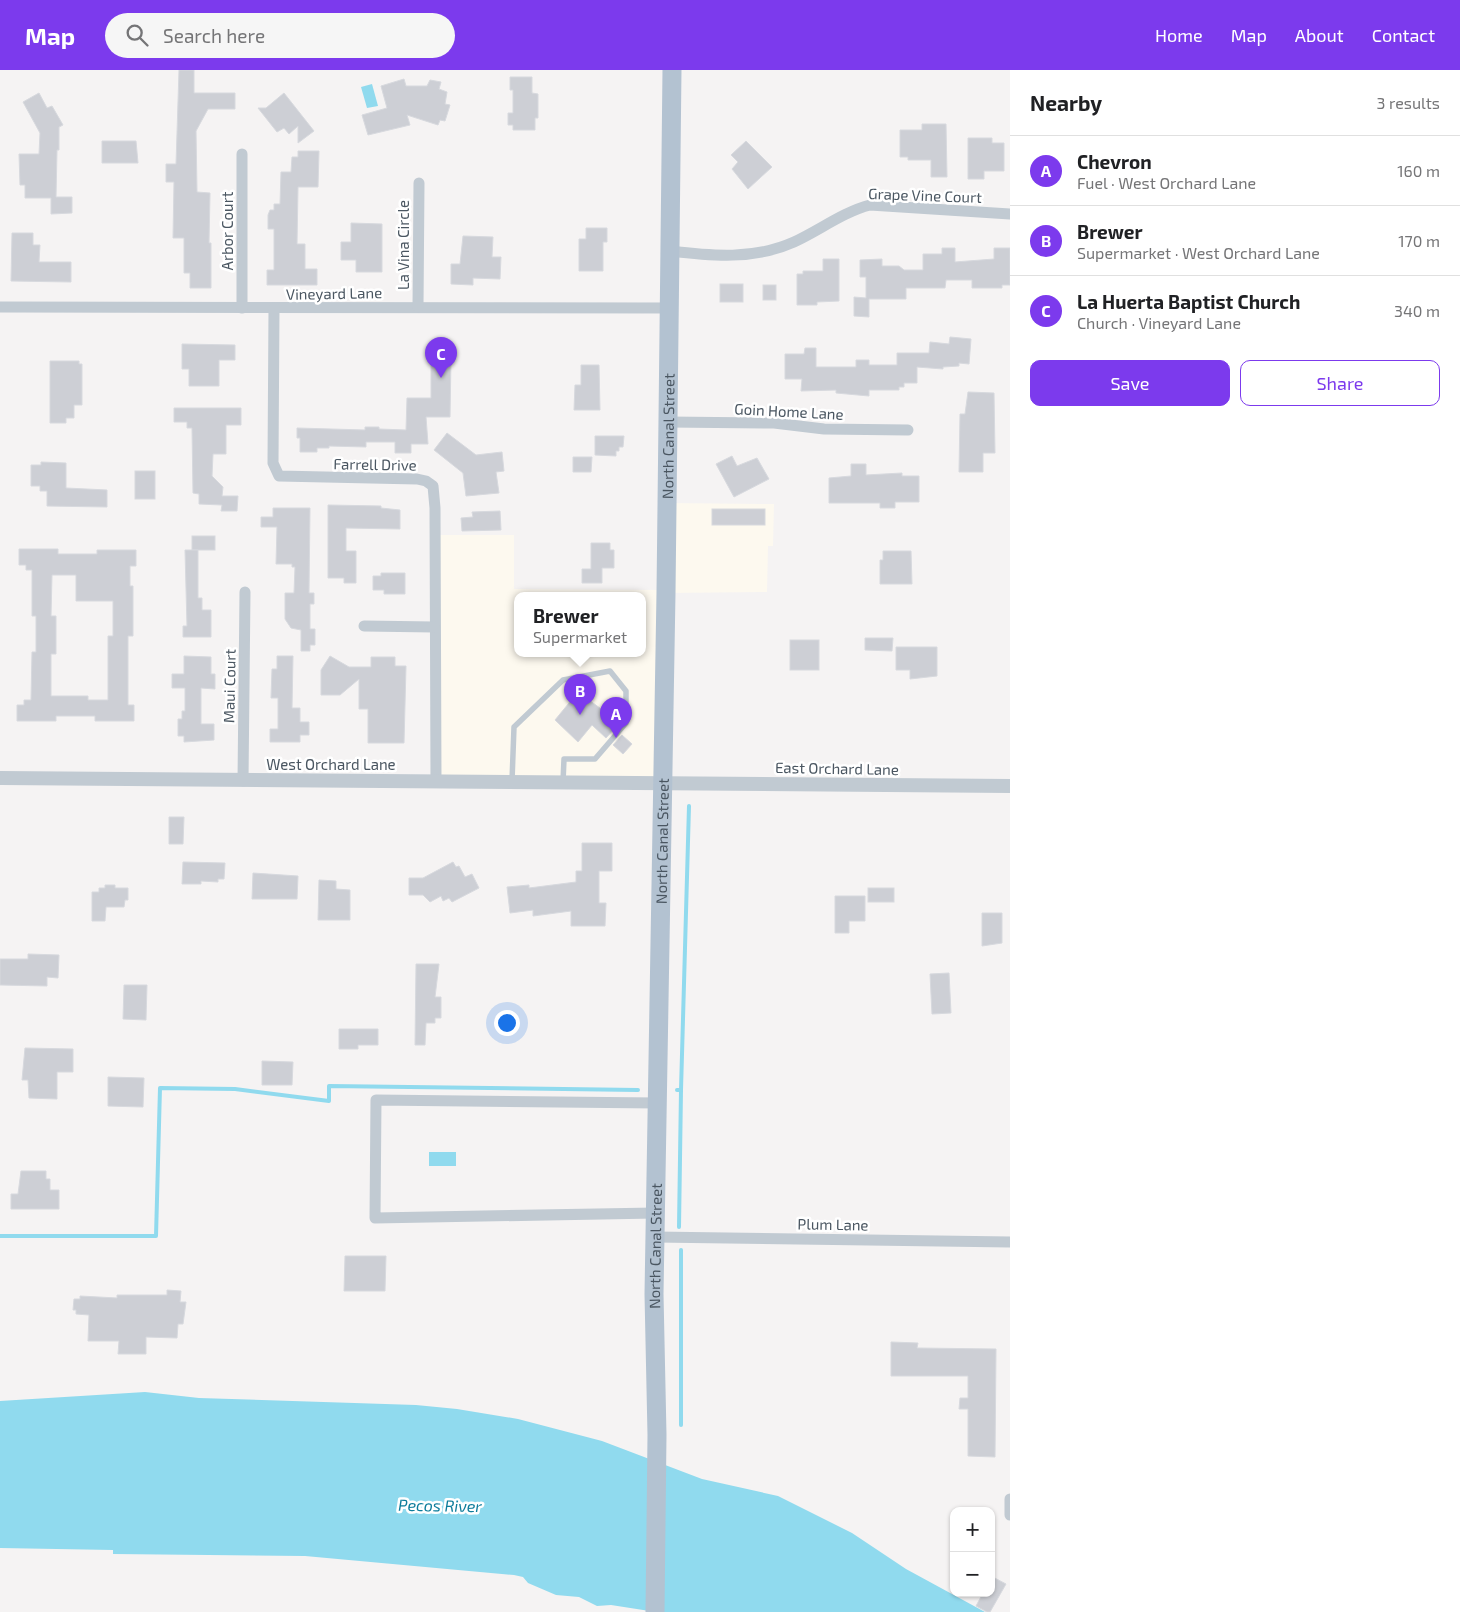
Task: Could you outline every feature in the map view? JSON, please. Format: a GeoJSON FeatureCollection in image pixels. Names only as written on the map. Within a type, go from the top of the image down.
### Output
{"type":"FeatureCollection","features":[{"type":"Feature","properties":{"kind":"main road","name":"North Canal Street"},"geometry":{"type":"LineString","coordinates":[[656,1612],[655,1237],[672,70]]}},
{"type":"Feature","properties":{"kind":"street","name":"Arbor Court"},"geometry":{"type":"LineString","coordinates":[[242,154],[242,308]]}},
{"type":"Feature","properties":{"kind":"street","name":"La Vina Circle"},"geometry":{"type":"LineString","coordinates":[[418,307],[419,183]]}},
{"type":"Feature","properties":{"kind":"street","name":"Grape Vine Court"},"geometry":{"type":"LineString","coordinates":[[670,251],[703,255],[754,254],[793,242],[856,209],[870,205],[1010,214]]}},
{"type":"Feature","properties":{"kind":"street","name":"Vineyard Lane"},"geometry":{"type":"LineString","coordinates":[[0,307],[669,308]]}},
{"type":"Feature","properties":{"kind":"street","name":"Farrell Drive"},"geometry":{"type":"LineString","coordinates":[[274,308],[273,463],[279,476],[402,478],[430,483],[435,492],[436,780]]}},
{"type":"Feature","properties":{"kind":"street","name":"Goin Home Lane"},"geometry":{"type":"LineString","coordinates":[[668,422],[774,423],[824,429],[908,430]]}},
{"type":"Feature","properties":{"kind":"street","name":"Maui Court"},"geometry":{"type":"LineString","coordinates":[[243,780],[245,592]]}},
{"type":"Feature","properties":{"kind":"street"},"geometry":{"type":"LineString","coordinates":[[364,626],[434,627]]}},
{"type":"Feature","properties":{"kind":"street","name":"West Orchard Lane"},"geometry":{"type":"LineString","coordinates":[[0,778],[663,782]]}},
{"type":"Feature","properties":{"kind":"street","name":"East Orchard Lane"},"geometry":{"type":"LineString","coordinates":[[663,782],[1010,786]]}},
{"type":"Feature","properties":{"kind":"street"},"geometry":{"type":"LineString","coordinates":[[656,1212],[375,1218],[376,1100],[657,1103]]}},
{"type":"Feature","properties":{"kind":"street","name":"Plum Lane"},"geometry":{"type":"LineString","coordinates":[[655,1237],[1010,1242]]}},
{"type":"Feature","properties":{"kind":"street"},"geometry":{"type":"LineString","coordinates":[[1010,1499],[1010,1515]]}},
{"type":"Feature","properties":{"kind":"lane"},"geometry":{"type":"LineString","coordinates":[[512,781],[514,726],[563,680],[610,671],[626,691],[626,723],[595,759],[564,759],[563,782]]}},
{"type":"Feature","properties":{"kind":"shaded area"},"geometry":{"type":"Polygon","coordinates":[[[667,503],[774,504],[773,546],[768,546],[767,592],[666,593],[663,782],[436,780],[435,535],[514,535],[514,589],[666,590],[667,503]]]}},
{"type":"Feature","properties":{"kind":"water"},"geometry":{"type":"Polygon","coordinates":[[[372,84],[378,106],[367,108],[361,87],[372,84]]]}},
{"type":"Feature","properties":{"kind":"water"},"geometry":{"type":"Polygon","coordinates":[[[429,1152],[456,1152],[456,1166],[429,1166],[429,1152]]]}},
{"type":"Feature","properties":{"kind":"water","name":"Pecos River"},"geometry":{"type":"Polygon","coordinates":[[[145,1392],[199,1398],[416,1405],[457,1409],[518,1419],[602,1441],[702,1479],[778,1496],[852,1533],[906,1569],[950,1593],[950,1597],[957,1597],[985,1612],[656,1612],[611,1605],[597,1606],[579,1597],[556,1595],[528,1583],[523,1577],[514,1575],[305,1556],[113,1554],[113,1550],[0,1548],[0,1401],[145,1392]]]}},
{"type":"Feature","properties":{"kind":"building"},"geometry":{"type":"Polygon","coordinates":[[[179,70],[194,70],[194,93],[235,93],[235,109],[208,109],[196,131],[197,192],[210,193],[209,243],[211,243],[211,288],[190,288],[190,273],[184,273],[184,238],[173,238],[174,182],[166,182],[166,164],[176,164],[179,70]]]}},
{"type":"Feature","properties":{"kind":"building"},"geometry":{"type":"Polygon","coordinates":[[[510,77],[532,77],[532,93],[538,94],[538,118],[535,118],[535,130],[513,130],[513,125],[508,125],[508,113],[513,113],[513,90],[510,90],[510,77]]]}},
{"type":"Feature","properties":{"kind":"building"},"geometry":{"type":"Polygon","coordinates":[[[404,79],[406,86],[427,86],[430,80],[441,82],[439,89],[447,92],[445,104],[450,105],[445,121],[440,120],[438,125],[407,115],[410,125],[368,135],[362,115],[387,108],[381,86],[404,79]]]}},
{"type":"Feature","properties":{"kind":"building"},"geometry":{"type":"Polygon","coordinates":[[[39,93],[47,108],[52,106],[63,125],[59,127],[56,197],[72,197],[72,213],[51,214],[51,198],[25,198],[25,185],[20,185],[19,154],[39,154],[40,133],[23,102],[39,93]]]}},
{"type":"Feature","properties":{"kind":"building"},"geometry":{"type":"Polygon","coordinates":[[[284,93],[314,131],[298,143],[298,126],[289,134],[284,128],[277,132],[258,108],[266,108],[284,93]]]}},
{"type":"Feature","properties":{"kind":"building"},"geometry":{"type":"Polygon","coordinates":[[[922,124],[946,124],[947,177],[931,177],[931,160],[908,160],[908,157],[900,157],[900,130],[922,130],[922,124]]]}},
{"type":"Feature","properties":{"kind":"building"},"geometry":{"type":"Polygon","coordinates":[[[968,138],[992,138],[992,143],[1004,143],[1004,171],[984,171],[984,179],[968,179],[968,138]]]}},
{"type":"Feature","properties":{"kind":"building"},"geometry":{"type":"Polygon","coordinates":[[[102,141],[136,141],[138,163],[102,163],[102,141]]]}},
{"type":"Feature","properties":{"kind":"building"},"geometry":{"type":"Polygon","coordinates":[[[746,141],[772,167],[748,189],[732,169],[738,162],[731,155],[746,141]]]}},
{"type":"Feature","properties":{"kind":"building"},"geometry":{"type":"Polygon","coordinates":[[[298,151],[319,151],[318,187],[298,187],[297,244],[305,244],[305,269],[317,269],[317,285],[267,285],[267,270],[274,270],[274,229],[268,229],[268,215],[270,210],[274,210],[274,204],[280,204],[281,172],[291,172],[292,157],[298,157],[298,151]]]}},
{"type":"Feature","properties":{"kind":"building"},"geometry":{"type":"Polygon","coordinates":[[[351,223],[382,224],[382,272],[356,272],[356,260],[341,260],[341,242],[351,242],[351,223]]]}},
{"type":"Feature","properties":{"kind":"building"},"geometry":{"type":"Polygon","coordinates":[[[586,228],[607,228],[607,242],[603,242],[603,271],[579,271],[579,239],[586,239],[586,228]]]}},
{"type":"Feature","properties":{"kind":"building"},"geometry":{"type":"Polygon","coordinates":[[[12,233],[33,233],[33,245],[40,245],[39,262],[71,262],[71,282],[11,281],[12,233]]]}},
{"type":"Feature","properties":{"kind":"building"},"geometry":{"type":"Polygon","coordinates":[[[463,236],[493,237],[492,257],[501,257],[500,279],[473,278],[473,285],[451,284],[451,264],[460,264],[463,236]]]}},
{"type":"Feature","properties":{"kind":"building"},"geometry":{"type":"Polygon","coordinates":[[[942,248],[955,248],[955,262],[994,259],[994,248],[1010,248],[1010,285],[1002,285],[1002,288],[972,288],[972,280],[946,280],[945,288],[906,288],[906,299],[869,299],[869,317],[854,316],[854,297],[866,298],[866,277],[860,277],[860,260],[882,259],[882,266],[899,266],[904,270],[923,270],[923,254],[942,254],[942,248]]]}},
{"type":"Feature","properties":{"kind":"building"},"geometry":{"type":"Polygon","coordinates":[[[823,259],[839,259],[839,301],[817,302],[817,305],[797,305],[797,274],[803,274],[803,271],[823,271],[823,259]]]}},
{"type":"Feature","properties":{"kind":"building"},"geometry":{"type":"Polygon","coordinates":[[[720,284],[743,284],[743,302],[720,302],[720,284]]]}},
{"type":"Feature","properties":{"kind":"building"},"geometry":{"type":"Polygon","coordinates":[[[763,285],[776,285],[776,300],[763,300],[763,285]]]}},
{"type":"Feature","properties":{"kind":"building"},"geometry":{"type":"Polygon","coordinates":[[[950,337],[971,339],[969,364],[959,363],[959,366],[943,367],[943,369],[917,367],[917,383],[904,383],[904,387],[899,387],[899,390],[869,390],[869,396],[836,393],[836,390],[801,391],[802,379],[785,379],[785,354],[804,354],[805,348],[816,348],[816,367],[856,367],[856,360],[869,360],[869,365],[897,365],[897,353],[929,353],[930,342],[949,344],[950,337]]]}},
{"type":"Feature","properties":{"kind":"building"},"geometry":{"type":"Polygon","coordinates":[[[182,344],[235,345],[235,360],[219,360],[219,386],[189,386],[189,369],[182,369],[182,344]]]}},
{"type":"Feature","properties":{"kind":"building"},"geometry":{"type":"Polygon","coordinates":[[[431,358],[451,358],[450,417],[426,417],[428,444],[411,444],[411,453],[395,453],[395,442],[366,442],[366,447],[329,446],[329,448],[317,448],[317,452],[300,452],[300,438],[297,438],[297,428],[365,430],[365,427],[379,427],[379,429],[406,430],[407,398],[431,398],[431,358]]]}},
{"type":"Feature","properties":{"kind":"building"},"geometry":{"type":"Polygon","coordinates":[[[50,361],[79,361],[79,364],[82,364],[82,405],[74,405],[74,418],[66,418],[66,423],[50,423],[50,361]]]}},
{"type":"Feature","properties":{"kind":"building"},"geometry":{"type":"Polygon","coordinates":[[[581,365],[599,365],[600,410],[574,410],[575,385],[581,385],[581,365]]]}},
{"type":"Feature","properties":{"kind":"building"},"geometry":{"type":"Polygon","coordinates":[[[968,392],[994,393],[995,453],[983,453],[983,472],[959,472],[960,414],[965,414],[968,392]]]}},
{"type":"Feature","properties":{"kind":"building"},"geometry":{"type":"Polygon","coordinates":[[[174,408],[241,408],[241,425],[226,425],[226,454],[213,454],[212,476],[223,487],[222,496],[238,496],[237,511],[221,511],[222,505],[199,504],[199,494],[193,493],[192,428],[187,428],[187,422],[174,422],[174,408]]]}},
{"type":"Feature","properties":{"kind":"building"},"geometry":{"type":"Polygon","coordinates":[[[447,433],[476,455],[502,452],[504,471],[496,472],[499,493],[466,496],[463,473],[434,450],[447,433]]]}},
{"type":"Feature","properties":{"kind":"building"},"geometry":{"type":"Polygon","coordinates":[[[595,436],[624,436],[623,447],[619,447],[619,451],[616,451],[616,456],[595,455],[595,436]]]}},
{"type":"Feature","properties":{"kind":"building"},"geometry":{"type":"Polygon","coordinates":[[[732,456],[737,466],[757,458],[769,479],[734,497],[716,464],[732,456]]]}},
{"type":"Feature","properties":{"kind":"building"},"geometry":{"type":"Polygon","coordinates":[[[573,457],[592,457],[591,472],[573,472],[573,457]]]}},
{"type":"Feature","properties":{"kind":"building"},"geometry":{"type":"Polygon","coordinates":[[[41,462],[66,463],[66,488],[107,490],[107,507],[47,506],[47,491],[40,491],[40,486],[31,486],[31,465],[41,465],[41,462]]]}},
{"type":"Feature","properties":{"kind":"building"},"geometry":{"type":"Polygon","coordinates":[[[851,464],[866,464],[866,475],[902,473],[902,476],[919,476],[919,502],[895,502],[895,508],[880,508],[880,503],[829,503],[829,478],[851,476],[851,464]]]}},
{"type":"Feature","properties":{"kind":"building"},"geometry":{"type":"Polygon","coordinates":[[[135,471],[155,471],[155,499],[135,499],[135,471]]]}},
{"type":"Feature","properties":{"kind":"building"},"geometry":{"type":"Polygon","coordinates":[[[328,505],[381,506],[381,508],[400,510],[400,529],[346,528],[346,551],[356,551],[356,583],[344,583],[344,578],[328,578],[328,505]]]}},
{"type":"Feature","properties":{"kind":"building"},"geometry":{"type":"Polygon","coordinates":[[[273,508],[310,508],[309,593],[314,593],[314,604],[310,604],[310,629],[315,629],[315,645],[310,645],[310,651],[301,651],[301,630],[291,628],[285,619],[285,593],[294,593],[295,567],[292,567],[292,564],[276,564],[277,527],[261,527],[261,517],[273,517],[273,508]]]}},
{"type":"Feature","properties":{"kind":"building"},"geometry":{"type":"Polygon","coordinates":[[[712,509],[765,509],[765,525],[712,525],[712,509]]]}},
{"type":"Feature","properties":{"kind":"building"},"geometry":{"type":"Polygon","coordinates":[[[500,511],[501,530],[462,531],[461,518],[473,517],[472,512],[500,511]]]}},
{"type":"Feature","properties":{"kind":"building"},"geometry":{"type":"Polygon","coordinates":[[[192,536],[215,536],[215,550],[192,550],[192,536]]]}},
{"type":"Feature","properties":{"kind":"building"},"geometry":{"type":"Polygon","coordinates":[[[591,543],[610,543],[610,550],[614,550],[614,568],[602,568],[602,583],[582,583],[582,569],[591,569],[591,543]]]}},
{"type":"Feature","properties":{"kind":"building"},"geometry":{"type":"Polygon","coordinates":[[[19,549],[58,549],[58,554],[97,554],[97,550],[136,550],[136,566],[130,566],[130,586],[133,586],[133,636],[128,636],[128,705],[134,705],[134,721],[95,721],[95,716],[56,716],[56,721],[17,721],[17,705],[24,705],[24,700],[31,700],[32,652],[36,652],[36,616],[32,616],[32,570],[26,570],[26,565],[19,565],[19,549]],[[52,575],[51,616],[56,616],[56,654],[51,654],[51,696],[88,696],[88,700],[108,700],[108,636],[113,636],[113,601],[76,601],[76,575],[52,575]]]}},
{"type":"Feature","properties":{"kind":"building"},"geometry":{"type":"Polygon","coordinates":[[[185,550],[198,550],[198,598],[202,598],[202,610],[211,610],[211,637],[183,637],[183,626],[187,626],[185,550]]]}},
{"type":"Feature","properties":{"kind":"building"},"geometry":{"type":"Polygon","coordinates":[[[883,551],[911,551],[912,584],[880,584],[880,560],[883,560],[883,551]]]}},
{"type":"Feature","properties":{"kind":"building"},"geometry":{"type":"Polygon","coordinates":[[[381,573],[405,573],[405,594],[384,594],[384,590],[373,590],[373,576],[381,576],[381,573]]]}},
{"type":"Feature","properties":{"kind":"building"},"geometry":{"type":"Polygon","coordinates":[[[865,638],[893,638],[892,651],[865,650],[865,638]]]}},
{"type":"Feature","properties":{"kind":"building"},"geometry":{"type":"Polygon","coordinates":[[[790,640],[819,640],[819,670],[790,670],[790,640]]]}},
{"type":"Feature","properties":{"kind":"building"},"geometry":{"type":"Polygon","coordinates":[[[896,647],[937,647],[937,676],[910,679],[910,670],[896,670],[896,647]]]}},
{"type":"Feature","properties":{"kind":"building"},"geometry":{"type":"Polygon","coordinates":[[[184,656],[211,657],[211,674],[215,674],[215,689],[201,688],[201,724],[214,724],[214,740],[184,742],[184,736],[178,736],[178,719],[182,719],[182,711],[185,711],[185,688],[172,688],[172,674],[184,674],[184,656]]]}},
{"type":"Feature","properties":{"kind":"building"},"geometry":{"type":"Polygon","coordinates":[[[277,656],[293,656],[292,708],[300,708],[300,722],[309,722],[309,735],[300,735],[300,742],[270,742],[270,729],[278,729],[278,698],[271,698],[272,669],[277,669],[277,656]]]}},
{"type":"Feature","properties":{"kind":"building"},"geometry":{"type":"Polygon","coordinates":[[[330,656],[349,667],[371,667],[371,657],[395,657],[395,666],[406,666],[404,743],[368,743],[368,709],[359,709],[359,679],[340,695],[321,695],[321,670],[330,656]]]}},
{"type":"Feature","properties":{"kind":"building"},"geometry":{"type":"Polygon","coordinates":[[[578,692],[604,711],[601,714],[615,728],[606,738],[592,725],[578,742],[555,720],[578,692]]]}},
{"type":"Feature","properties":{"kind":"building"},"geometry":{"type":"Polygon","coordinates":[[[622,735],[632,744],[623,754],[613,745],[622,735]]]}},
{"type":"Feature","properties":{"kind":"building"},"geometry":{"type":"Polygon","coordinates":[[[169,817],[184,817],[183,844],[169,844],[169,817]]]}},
{"type":"Feature","properties":{"kind":"building"},"geometry":{"type":"Polygon","coordinates":[[[582,843],[612,843],[612,871],[599,871],[599,903],[606,903],[605,926],[571,926],[571,911],[533,916],[533,910],[510,913],[507,887],[529,885],[529,888],[576,882],[576,871],[582,871],[582,843]]]}},
{"type":"Feature","properties":{"kind":"building"},"geometry":{"type":"Polygon","coordinates":[[[183,862],[225,863],[224,879],[218,879],[218,882],[201,881],[201,884],[182,884],[183,862]]]}},
{"type":"Feature","properties":{"kind":"building"},"geometry":{"type":"Polygon","coordinates":[[[453,862],[456,867],[459,866],[465,877],[472,874],[479,888],[452,902],[449,898],[443,901],[441,896],[430,902],[423,895],[409,895],[409,878],[423,878],[453,862]]]}},
{"type":"Feature","properties":{"kind":"building"},"geometry":{"type":"Polygon","coordinates":[[[253,873],[298,876],[297,899],[252,899],[253,873]]]}},
{"type":"Feature","properties":{"kind":"building"},"geometry":{"type":"Polygon","coordinates":[[[319,880],[336,881],[336,889],[350,890],[350,920],[318,920],[319,880]]]}},
{"type":"Feature","properties":{"kind":"building"},"geometry":{"type":"Polygon","coordinates":[[[105,885],[115,885],[115,888],[128,888],[128,900],[125,900],[124,907],[106,907],[105,921],[92,921],[92,892],[99,892],[99,888],[105,888],[105,885]]]}},
{"type":"Feature","properties":{"kind":"building"},"geometry":{"type":"Polygon","coordinates":[[[868,888],[894,888],[894,902],[868,902],[868,888]]]}},
{"type":"Feature","properties":{"kind":"building"},"geometry":{"type":"Polygon","coordinates":[[[835,896],[865,896],[865,921],[849,921],[849,933],[835,933],[835,896]]]}},
{"type":"Feature","properties":{"kind":"building"},"geometry":{"type":"Polygon","coordinates":[[[982,913],[1002,913],[1002,943],[982,946],[982,913]]]}},
{"type":"Feature","properties":{"kind":"building"},"geometry":{"type":"Polygon","coordinates":[[[28,954],[59,955],[58,978],[47,977],[47,986],[0,985],[0,959],[28,959],[28,954]]]}},
{"type":"Feature","properties":{"kind":"building"},"geometry":{"type":"Polygon","coordinates":[[[416,964],[439,964],[435,997],[441,997],[441,1018],[435,1018],[435,1023],[426,1023],[425,1045],[415,1045],[416,964]]]}},
{"type":"Feature","properties":{"kind":"building"},"geometry":{"type":"Polygon","coordinates":[[[949,973],[951,1013],[932,1014],[930,974],[949,973]]]}},
{"type":"Feature","properties":{"kind":"building"},"geometry":{"type":"Polygon","coordinates":[[[124,985],[147,985],[146,1020],[123,1019],[124,985]]]}},
{"type":"Feature","properties":{"kind":"building"},"geometry":{"type":"Polygon","coordinates":[[[339,1029],[378,1029],[378,1045],[358,1045],[358,1049],[339,1049],[339,1029]]]}},
{"type":"Feature","properties":{"kind":"building"},"geometry":{"type":"Polygon","coordinates":[[[25,1048],[73,1049],[73,1072],[57,1072],[57,1099],[29,1098],[28,1080],[22,1080],[25,1048]]]}},
{"type":"Feature","properties":{"kind":"building"},"geometry":{"type":"Polygon","coordinates":[[[262,1061],[293,1062],[292,1085],[262,1085],[262,1061]]]}},
{"type":"Feature","properties":{"kind":"building"},"geometry":{"type":"Polygon","coordinates":[[[108,1077],[144,1078],[143,1107],[108,1106],[108,1077]]]}},
{"type":"Feature","properties":{"kind":"building"},"geometry":{"type":"Polygon","coordinates":[[[21,1171],[46,1171],[46,1179],[50,1179],[50,1190],[59,1190],[59,1209],[11,1209],[11,1194],[18,1194],[21,1171]]]}},
{"type":"Feature","properties":{"kind":"building"},"geometry":{"type":"Polygon","coordinates":[[[345,1256],[386,1256],[385,1291],[344,1291],[345,1256]]]}},
{"type":"Feature","properties":{"kind":"building"},"geometry":{"type":"Polygon","coordinates":[[[167,1290],[181,1291],[180,1302],[186,1302],[183,1324],[178,1324],[177,1338],[146,1337],[146,1354],[118,1354],[119,1341],[88,1341],[89,1315],[76,1314],[76,1310],[73,1310],[74,1299],[80,1299],[80,1296],[117,1298],[117,1295],[167,1295],[167,1290]]]}},
{"type":"Feature","properties":{"kind":"building"},"geometry":{"type":"Polygon","coordinates":[[[891,1342],[918,1343],[917,1348],[996,1349],[995,1457],[968,1456],[968,1409],[959,1409],[960,1398],[968,1398],[968,1376],[891,1376],[891,1342]]]}},
{"type":"Feature","properties":{"kind":"building"},"geometry":{"type":"Polygon","coordinates":[[[995,1578],[1006,1584],[990,1612],[976,1606],[981,1597],[995,1597],[995,1578]]]}},
{"type":"Feature","properties":{"kind":"waterway"},"geometry":{"type":"LineString","coordinates":[[681,1090],[689,806]]}},
{"type":"Feature","properties":{"kind":"waterway"},"geometry":{"type":"LineString","coordinates":[[0,1236],[156,1236],[160,1088],[235,1089],[329,1101],[329,1086],[638,1090]]}},
{"type":"Feature","properties":{"kind":"waterway"},"geometry":{"type":"LineString","coordinates":[[677,1090],[681,1090],[679,1227]]}},
{"type":"Feature","properties":{"kind":"waterway"},"geometry":{"type":"LineString","coordinates":[[681,1250],[681,1425]]}},
{"type":"Feature","properties":{"kind":"place","name":"La Huerta Baptist Church"},"geometry":{"type":"Point","coordinates":[441,378]}},
{"type":"Feature","properties":{"kind":"place","name":"Brewer"},"geometry":{"type":"Point","coordinates":[580,715]}},
{"type":"Feature","properties":{"kind":"place","name":"Chevron"},"geometry":{"type":"Point","coordinates":[616,738]}}]}
